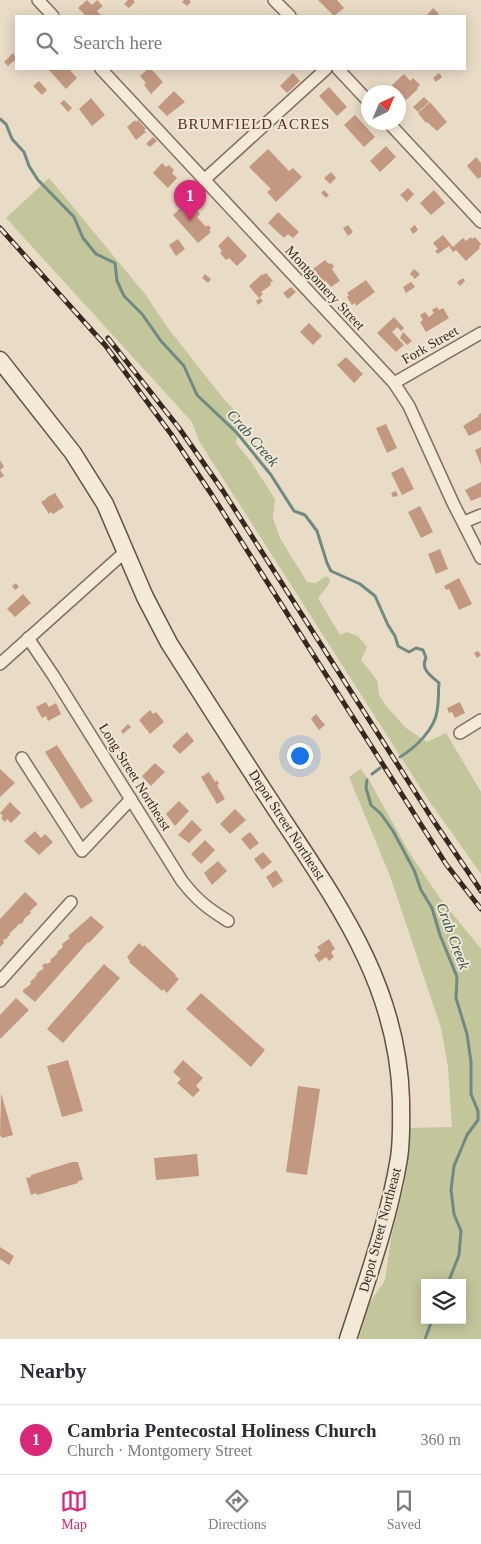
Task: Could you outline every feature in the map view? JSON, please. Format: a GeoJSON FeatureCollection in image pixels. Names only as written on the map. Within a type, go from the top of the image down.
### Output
{"type":"FeatureCollection","features":[{"type":"Feature","properties":{"kind":"main road","name":"Depot Street Northeast"},"geometry":{"type":"LineString","coordinates":[[0,360],[73,453],[106,504],[145,597],[169,642],[342,912],[367,957],[389,1015],[400,1072],[399,1156],[388,1211],[348,1339]]}},
{"type":"Feature","properties":{"kind":"street"},"geometry":{"type":"LineString","coordinates":[[38,0],[52,15]]}},
{"type":"Feature","properties":{"kind":"street"},"geometry":{"type":"LineString","coordinates":[[274,0],[289,15]]}},
{"type":"Feature","properties":{"kind":"street","name":"Montgomery Street"},"geometry":{"type":"LineString","coordinates":[[102,70],[394,383],[409,406],[453,503],[481,558]]}},
{"type":"Feature","properties":{"kind":"street"},"geometry":{"type":"LineString","coordinates":[[204,180],[325,70]]}},
{"type":"Feature","properties":{"kind":"street"},"geometry":{"type":"LineString","coordinates":[[339,70],[361,94]]}},
{"type":"Feature","properties":{"kind":"street"},"geometry":{"type":"LineString","coordinates":[[395,130],[481,222]]}},
{"type":"Feature","properties":{"kind":"street","name":"Fork Street"},"geometry":{"type":"LineString","coordinates":[[394,383],[479,338]]}},
{"type":"Feature","properties":{"kind":"street"},"geometry":{"type":"LineString","coordinates":[[464,522],[481,515]]}},
{"type":"Feature","properties":{"kind":"street"},"geometry":{"type":"LineString","coordinates":[[0,664],[126,551]]}},
{"type":"Feature","properties":{"kind":"street","name":"Long Street Northeast"},"geometry":{"type":"LineString","coordinates":[[28,638],[54,675],[182,881],[207,908],[228,920]]}},
{"type":"Feature","properties":{"kind":"street"},"geometry":{"type":"LineString","coordinates":[[460,733],[481,720]]}},
{"type":"Feature","properties":{"kind":"street"},"geometry":{"type":"LineString","coordinates":[[22,758],[82,851],[131,799]]}},
{"type":"Feature","properties":{"kind":"street"},"geometry":{"type":"LineString","coordinates":[[0,981],[72,902]]}},
{"type":"Feature","properties":{"kind":"green space"},"geometry":{"type":"Polygon","coordinates":[[[49,178],[145,294],[167,327],[223,398],[238,414],[239,427],[236,443],[252,463],[275,499],[273,518],[280,538],[307,582],[316,583],[326,576],[330,579],[329,584],[318,598],[340,635],[347,632],[358,636],[367,647],[361,660],[377,680],[379,695],[387,707],[406,728],[427,742],[446,733],[481,792],[481,874],[427,798],[199,441],[192,422],[6,218],[49,178]]]}},
{"type":"Feature","properties":{"kind":"green space"},"geometry":{"type":"Polygon","coordinates":[[[361,769],[409,852],[439,897],[481,949],[481,1339],[359,1339],[369,1304],[385,1280],[391,1238],[404,1186],[408,1157],[408,1128],[452,1127],[448,1067],[441,1028],[390,876],[349,777],[361,769]]]}},
{"type":"Feature","properties":{"kind":"building"},"geometry":{"type":"Polygon","coordinates":[[[87,0],[92,5],[97,0],[103,6],[97,11],[101,15],[85,15],[78,8],[87,0]]]}},
{"type":"Feature","properties":{"kind":"building"},"geometry":{"type":"Polygon","coordinates":[[[128,0],[135,2],[129,8],[124,4],[128,0]]]}},
{"type":"Feature","properties":{"kind":"building"},"geometry":{"type":"Polygon","coordinates":[[[184,0],[191,2],[187,6],[182,2],[184,0]]]}},
{"type":"Feature","properties":{"kind":"building"},"geometry":{"type":"Polygon","coordinates":[[[318,0],[337,0],[344,8],[333,15],[318,0]]]}},
{"type":"Feature","properties":{"kind":"building"},"geometry":{"type":"Polygon","coordinates":[[[433,8],[439,14],[438,15],[427,15],[433,8]]]}},
{"type":"Feature","properties":{"kind":"building"},"geometry":{"type":"Polygon","coordinates":[[[13,53],[15,60],[8,66],[4,62],[13,53]]]}},
{"type":"Feature","properties":{"kind":"building"},"geometry":{"type":"Polygon","coordinates":[[[49,70],[70,70],[77,78],[66,89],[49,70]]]}},
{"type":"Feature","properties":{"kind":"building"},"geometry":{"type":"Polygon","coordinates":[[[147,70],[152,70],[163,82],[151,94],[140,76],[147,70]]]}},
{"type":"Feature","properties":{"kind":"building"},"geometry":{"type":"Polygon","coordinates":[[[293,73],[300,81],[287,93],[280,86],[293,73]]]}},
{"type":"Feature","properties":{"kind":"building"},"geometry":{"type":"Polygon","coordinates":[[[439,73],[442,77],[436,82],[433,78],[439,73]]]}},
{"type":"Feature","properties":{"kind":"building"},"geometry":{"type":"Polygon","coordinates":[[[404,74],[410,81],[413,78],[420,85],[406,100],[406,85],[392,85],[404,74]]]}},
{"type":"Feature","properties":{"kind":"building"},"geometry":{"type":"Polygon","coordinates":[[[39,81],[47,90],[42,95],[33,86],[39,81]]]}},
{"type":"Feature","properties":{"kind":"building"},"geometry":{"type":"Polygon","coordinates":[[[329,87],[347,107],[337,116],[319,96],[329,87]]]}},
{"type":"Feature","properties":{"kind":"building"},"geometry":{"type":"Polygon","coordinates":[[[174,91],[185,102],[167,116],[158,107],[174,91]]]}},
{"type":"Feature","properties":{"kind":"building"},"geometry":{"type":"Polygon","coordinates":[[[424,97],[429,102],[418,112],[413,107],[424,97]]]}},
{"type":"Feature","properties":{"kind":"building"},"geometry":{"type":"Polygon","coordinates":[[[91,98],[105,115],[92,126],[79,109],[91,98]]]}},
{"type":"Feature","properties":{"kind":"building"},"geometry":{"type":"Polygon","coordinates":[[[64,100],[72,108],[68,112],[60,103],[64,100]]]}},
{"type":"Feature","properties":{"kind":"building"},"geometry":{"type":"Polygon","coordinates":[[[430,102],[447,122],[437,131],[426,123],[418,113],[430,102]]]}},
{"type":"Feature","properties":{"kind":"building"},"geometry":{"type":"Polygon","coordinates":[[[355,115],[361,122],[361,130],[369,130],[375,137],[364,147],[344,125],[355,115]]]}},
{"type":"Feature","properties":{"kind":"building"},"geometry":{"type":"Polygon","coordinates":[[[135,120],[136,122],[138,120],[146,129],[144,130],[146,132],[136,140],[127,127],[135,120]]]}},
{"type":"Feature","properties":{"kind":"building"},"geometry":{"type":"Polygon","coordinates":[[[153,137],[157,141],[150,147],[146,144],[153,137]]]}},
{"type":"Feature","properties":{"kind":"building"},"geometry":{"type":"Polygon","coordinates":[[[386,146],[396,157],[380,172],[370,161],[386,146]]]}},
{"type":"Feature","properties":{"kind":"building"},"geometry":{"type":"Polygon","coordinates":[[[268,149],[289,171],[293,168],[302,177],[276,202],[267,192],[271,189],[249,167],[268,149]]]}},
{"type":"Feature","properties":{"kind":"building"},"geometry":{"type":"Polygon","coordinates":[[[476,157],[481,163],[481,177],[478,179],[467,166],[476,157]]]}},
{"type":"Feature","properties":{"kind":"building"},"geometry":{"type":"Polygon","coordinates":[[[162,163],[166,167],[169,165],[174,170],[172,173],[177,178],[168,188],[153,173],[162,163]]]}},
{"type":"Feature","properties":{"kind":"building"},"geometry":{"type":"Polygon","coordinates":[[[331,172],[336,178],[330,184],[324,178],[331,172]]]}},
{"type":"Feature","properties":{"kind":"building"},"geometry":{"type":"Polygon","coordinates":[[[408,188],[414,194],[407,202],[400,195],[408,188]]]}},
{"type":"Feature","properties":{"kind":"building"},"geometry":{"type":"Polygon","coordinates":[[[324,190],[329,195],[326,198],[321,193],[324,190]]]}},
{"type":"Feature","properties":{"kind":"building"},"geometry":{"type":"Polygon","coordinates":[[[434,190],[445,203],[431,215],[420,203],[434,190]]]}},
{"type":"Feature","properties":{"kind":"building"},"geometry":{"type":"Polygon","coordinates":[[[188,201],[200,214],[197,217],[206,227],[208,225],[211,228],[209,230],[211,232],[198,243],[173,215],[188,201]]]}},
{"type":"Feature","properties":{"kind":"building"},"geometry":{"type":"Polygon","coordinates":[[[278,212],[299,232],[293,238],[288,234],[284,238],[268,223],[278,212]]]}},
{"type":"Feature","properties":{"kind":"building"},"geometry":{"type":"Polygon","coordinates":[[[348,225],[353,232],[348,236],[343,228],[348,225]]]}},
{"type":"Feature","properties":{"kind":"building"},"geometry":{"type":"Polygon","coordinates":[[[415,225],[418,230],[413,234],[410,229],[415,225]]]}},
{"type":"Feature","properties":{"kind":"building"},"geometry":{"type":"Polygon","coordinates":[[[443,235],[453,247],[463,238],[466,241],[471,237],[472,239],[475,237],[481,244],[480,248],[466,261],[456,250],[453,252],[449,246],[438,254],[435,251],[438,249],[433,243],[443,235]]]}},
{"type":"Feature","properties":{"kind":"building"},"geometry":{"type":"Polygon","coordinates":[[[228,236],[247,256],[237,266],[229,258],[226,260],[220,253],[222,251],[218,246],[228,236]]]}},
{"type":"Feature","properties":{"kind":"building"},"geometry":{"type":"Polygon","coordinates":[[[178,239],[185,249],[176,256],[169,245],[178,239]]]}},
{"type":"Feature","properties":{"kind":"building"},"geometry":{"type":"Polygon","coordinates":[[[325,260],[334,266],[332,269],[340,281],[331,287],[326,281],[323,283],[313,269],[325,260]]]}},
{"type":"Feature","properties":{"kind":"building"},"geometry":{"type":"Polygon","coordinates":[[[414,269],[420,274],[415,279],[410,274],[414,269]]]}},
{"type":"Feature","properties":{"kind":"building"},"geometry":{"type":"Polygon","coordinates":[[[266,273],[273,281],[270,283],[271,285],[261,292],[263,294],[259,298],[249,286],[262,274],[266,273]]]}},
{"type":"Feature","properties":{"kind":"building"},"geometry":{"type":"Polygon","coordinates":[[[205,274],[211,279],[208,283],[202,278],[205,274]]]}},
{"type":"Feature","properties":{"kind":"building"},"geometry":{"type":"Polygon","coordinates":[[[463,278],[465,281],[460,286],[457,282],[463,278]]]}},
{"type":"Feature","properties":{"kind":"building"},"geometry":{"type":"Polygon","coordinates":[[[366,280],[375,292],[356,306],[355,303],[352,305],[347,297],[349,295],[347,293],[366,280]]]}},
{"type":"Feature","properties":{"kind":"building"},"geometry":{"type":"Polygon","coordinates":[[[411,282],[415,287],[406,293],[403,287],[411,282]]]}},
{"type":"Feature","properties":{"kind":"building"},"geometry":{"type":"Polygon","coordinates":[[[291,287],[296,292],[288,299],[283,293],[291,287]]]}},
{"type":"Feature","properties":{"kind":"building"},"geometry":{"type":"Polygon","coordinates":[[[260,298],[263,301],[258,305],[256,301],[260,298]]]}},
{"type":"Feature","properties":{"kind":"building"},"geometry":{"type":"Polygon","coordinates":[[[437,307],[439,310],[443,308],[449,318],[426,332],[420,322],[423,320],[420,315],[425,312],[429,317],[434,313],[432,310],[437,307]]]}},
{"type":"Feature","properties":{"kind":"building"},"geometry":{"type":"Polygon","coordinates":[[[394,317],[404,328],[401,331],[397,327],[392,332],[404,345],[396,352],[377,333],[394,317]]]}},
{"type":"Feature","properties":{"kind":"building"},"geometry":{"type":"Polygon","coordinates":[[[309,323],[322,336],[313,345],[300,332],[309,323]]]}},
{"type":"Feature","properties":{"kind":"building"},"geometry":{"type":"Polygon","coordinates":[[[403,332],[412,341],[407,345],[400,338],[403,332]]]}},
{"type":"Feature","properties":{"kind":"building"},"geometry":{"type":"Polygon","coordinates":[[[346,357],[363,374],[354,383],[337,365],[346,357]]]}},
{"type":"Feature","properties":{"kind":"building"},"geometry":{"type":"Polygon","coordinates":[[[481,413],[481,430],[469,436],[463,426],[481,413]]]}},
{"type":"Feature","properties":{"kind":"building"},"geometry":{"type":"Polygon","coordinates":[[[386,424],[397,448],[387,453],[376,428],[386,424]]]}},
{"type":"Feature","properties":{"kind":"building"},"geometry":{"type":"Polygon","coordinates":[[[481,447],[481,465],[475,450],[481,447]]]}},
{"type":"Feature","properties":{"kind":"building"},"geometry":{"type":"Polygon","coordinates":[[[0,460],[4,467],[0,470],[0,460]]]}},
{"type":"Feature","properties":{"kind":"building"},"geometry":{"type":"Polygon","coordinates":[[[403,467],[414,489],[402,495],[391,473],[403,467]]]}},
{"type":"Feature","properties":{"kind":"building"},"geometry":{"type":"Polygon","coordinates":[[[0,470],[4,476],[0,478],[0,470]]]}},
{"type":"Feature","properties":{"kind":"building"},"geometry":{"type":"Polygon","coordinates":[[[481,482],[481,497],[471,501],[465,490],[481,482]]]}},
{"type":"Feature","properties":{"kind":"building"},"geometry":{"type":"Polygon","coordinates":[[[396,491],[398,496],[393,497],[391,493],[396,491]]]}},
{"type":"Feature","properties":{"kind":"building"},"geometry":{"type":"Polygon","coordinates":[[[55,493],[64,507],[53,514],[51,512],[49,514],[41,502],[55,493]]]}},
{"type":"Feature","properties":{"kind":"building"},"geometry":{"type":"Polygon","coordinates":[[[420,506],[433,532],[421,538],[408,512],[420,506]]]}},
{"type":"Feature","properties":{"kind":"building"},"geometry":{"type":"Polygon","coordinates":[[[440,549],[448,569],[436,574],[428,554],[440,549]]]}},
{"type":"Feature","properties":{"kind":"building"},"geometry":{"type":"Polygon","coordinates":[[[459,578],[472,604],[459,610],[449,589],[446,590],[444,586],[459,578]]]}},
{"type":"Feature","properties":{"kind":"building"},"geometry":{"type":"Polygon","coordinates":[[[16,583],[19,587],[15,590],[12,586],[16,583]]]}},
{"type":"Feature","properties":{"kind":"building"},"geometry":{"type":"Polygon","coordinates":[[[23,594],[31,603],[15,617],[7,609],[23,594]]]}},
{"type":"Feature","properties":{"kind":"building"},"geometry":{"type":"Polygon","coordinates":[[[478,651],[481,655],[477,658],[474,653],[478,651]]]}},
{"type":"Feature","properties":{"kind":"building"},"geometry":{"type":"Polygon","coordinates":[[[46,702],[49,707],[56,703],[61,714],[48,721],[46,716],[42,718],[36,707],[46,702]]]}},
{"type":"Feature","properties":{"kind":"building"},"geometry":{"type":"Polygon","coordinates":[[[460,702],[465,713],[455,718],[452,712],[449,713],[447,708],[460,702]]]}},
{"type":"Feature","properties":{"kind":"building"},"geometry":{"type":"Polygon","coordinates":[[[150,710],[153,714],[156,712],[164,722],[150,734],[139,720],[150,710]]]}},
{"type":"Feature","properties":{"kind":"building"},"geometry":{"type":"Polygon","coordinates":[[[316,714],[325,725],[319,730],[311,719],[316,714]]]}},
{"type":"Feature","properties":{"kind":"building"},"geometry":{"type":"Polygon","coordinates":[[[128,724],[131,727],[123,734],[121,731],[128,724]]]}},
{"type":"Feature","properties":{"kind":"building"},"geometry":{"type":"Polygon","coordinates":[[[187,732],[194,741],[180,754],[172,746],[187,732]]]}},
{"type":"Feature","properties":{"kind":"building"},"geometry":{"type":"Polygon","coordinates":[[[57,745],[93,801],[81,809],[45,752],[57,745]]]}},
{"type":"Feature","properties":{"kind":"building"},"geometry":{"type":"Polygon","coordinates":[[[155,763],[165,772],[151,786],[142,776],[155,763]]]}},
{"type":"Feature","properties":{"kind":"building"},"geometry":{"type":"Polygon","coordinates":[[[0,769],[15,783],[0,797],[0,769]]]}},
{"type":"Feature","properties":{"kind":"building"},"geometry":{"type":"Polygon","coordinates":[[[209,772],[215,782],[217,780],[219,784],[217,785],[225,799],[217,804],[201,777],[209,772]]]}},
{"type":"Feature","properties":{"kind":"building"},"geometry":{"type":"Polygon","coordinates":[[[179,801],[189,811],[175,826],[166,814],[179,801]]]}},
{"type":"Feature","properties":{"kind":"building"},"geometry":{"type":"Polygon","coordinates":[[[10,802],[21,813],[11,823],[7,819],[5,822],[1,818],[3,816],[0,813],[10,802]]]}},
{"type":"Feature","properties":{"kind":"building"},"geometry":{"type":"Polygon","coordinates":[[[235,809],[246,820],[230,834],[220,824],[235,809]]]}},
{"type":"Feature","properties":{"kind":"building"},"geometry":{"type":"Polygon","coordinates":[[[192,820],[202,830],[189,843],[178,835],[192,820]]]}},
{"type":"Feature","properties":{"kind":"building"},"geometry":{"type":"Polygon","coordinates":[[[35,831],[41,838],[45,834],[53,842],[39,855],[24,841],[35,831]]]}},
{"type":"Feature","properties":{"kind":"building"},"geometry":{"type":"Polygon","coordinates":[[[250,832],[259,843],[250,850],[241,839],[250,832]]]}},
{"type":"Feature","properties":{"kind":"building"},"geometry":{"type":"Polygon","coordinates":[[[205,840],[215,850],[201,864],[191,854],[205,840]]]}},
{"type":"Feature","properties":{"kind":"building"},"geometry":{"type":"Polygon","coordinates":[[[263,852],[272,862],[262,870],[254,859],[263,852]]]}},
{"type":"Feature","properties":{"kind":"building"},"geometry":{"type":"Polygon","coordinates":[[[218,861],[227,871],[212,885],[204,873],[218,861]]]}},
{"type":"Feature","properties":{"kind":"building"},"geometry":{"type":"Polygon","coordinates":[[[276,870],[283,881],[273,888],[266,877],[276,870]]]}},
{"type":"Feature","properties":{"kind":"building"},"geometry":{"type":"Polygon","coordinates":[[[25,892],[37,905],[30,911],[31,913],[24,921],[3,940],[4,943],[0,947],[0,919],[25,892]]]}},
{"type":"Feature","properties":{"kind":"building"},"geometry":{"type":"Polygon","coordinates":[[[91,916],[104,927],[88,942],[35,1002],[23,990],[31,984],[30,982],[35,979],[36,974],[44,968],[42,966],[45,963],[51,962],[50,960],[63,947],[62,944],[70,938],[68,936],[91,916]]]}},
{"type":"Feature","properties":{"kind":"building"},"geometry":{"type":"Polygon","coordinates":[[[329,939],[335,949],[331,952],[334,957],[329,961],[326,957],[319,962],[314,955],[320,951],[317,947],[329,939]]]}},
{"type":"Feature","properties":{"kind":"building"},"geometry":{"type":"Polygon","coordinates":[[[139,943],[143,947],[144,945],[179,979],[167,993],[163,989],[162,991],[129,962],[127,957],[139,943]]]}},
{"type":"Feature","properties":{"kind":"building"},"geometry":{"type":"Polygon","coordinates":[[[104,964],[120,978],[63,1043],[47,1029],[104,964]]]}},
{"type":"Feature","properties":{"kind":"building"},"geometry":{"type":"Polygon","coordinates":[[[201,993],[265,1050],[251,1067],[186,1009],[201,993]]]}},
{"type":"Feature","properties":{"kind":"building"},"geometry":{"type":"Polygon","coordinates":[[[16,998],[29,1010],[0,1039],[0,1015],[16,998]]]}},
{"type":"Feature","properties":{"kind":"building"},"geometry":{"type":"Polygon","coordinates":[[[68,1060],[83,1111],[62,1117],[47,1066],[68,1060]]]}},
{"type":"Feature","properties":{"kind":"building"},"geometry":{"type":"Polygon","coordinates":[[[183,1060],[203,1078],[196,1086],[200,1090],[193,1097],[177,1083],[181,1079],[173,1072],[183,1060]]]}},
{"type":"Feature","properties":{"kind":"building"},"geometry":{"type":"Polygon","coordinates":[[[298,1086],[320,1089],[307,1175],[286,1172],[298,1086]]]}},
{"type":"Feature","properties":{"kind":"building"},"geometry":{"type":"Polygon","coordinates":[[[1,1093],[13,1135],[2,1138],[0,1135],[1,1093]]]}},
{"type":"Feature","properties":{"kind":"building"},"geometry":{"type":"Polygon","coordinates":[[[197,1154],[199,1176],[156,1180],[154,1158],[197,1154]]]}},
{"type":"Feature","properties":{"kind":"building"},"geometry":{"type":"Polygon","coordinates":[[[72,1162],[78,1162],[83,1180],[37,1195],[36,1193],[31,1195],[26,1178],[72,1162]]]}},
{"type":"Feature","properties":{"kind":"building"},"geometry":{"type":"Polygon","coordinates":[[[0,1247],[14,1256],[9,1265],[0,1259],[0,1247]]]}},
{"type":"Feature","properties":{"kind":"waterway","name":"Crab Creek"},"geometry":{"type":"LineString","coordinates":[[0,119],[6,124],[12,139],[24,152],[29,166],[38,180],[74,217],[83,238],[96,254],[115,263],[117,281],[124,296],[142,314],[161,341],[184,366],[197,395],[237,433],[271,475],[294,511],[305,515],[317,531],[331,571],[360,584],[375,596],[398,646],[409,652],[416,648],[423,650],[426,658],[425,669],[439,683],[437,711],[428,731],[412,749],[400,757]]}},
{"type":"Feature","properties":{"kind":"waterway","name":"Crab Creek"},"geometry":{"type":"LineString","coordinates":[[372,774],[380,768]]}},
{"type":"Feature","properties":{"kind":"waterway","name":"Crab Creek"},"geometry":{"type":"LineString","coordinates":[[367,780],[366,788],[371,805],[381,814],[393,831],[414,870],[421,890],[432,908],[440,935],[457,977],[456,998],[467,1034],[471,1062],[471,1094],[478,1111],[478,1120],[467,1135],[454,1166],[451,1190],[454,1214],[461,1231],[459,1255],[450,1279]]}},
{"type":"Feature","properties":{"kind":"waterway","name":"Crab Creek"},"geometry":{"type":"LineString","coordinates":[[425,1339],[431,1324]]}},
{"type":"Feature","properties":{"kind":"railway"},"geometry":{"type":"LineString","coordinates":[[0,228],[105,345],[171,434],[212,495],[446,864],[481,909]]}},
{"type":"Feature","properties":{"kind":"railway"},"geometry":{"type":"LineString","coordinates":[[108,338],[179,428],[223,491],[433,820],[481,891]]}},
{"type":"Feature","properties":{"kind":"place","name":"Cambria Pentecostal Holiness Church"},"geometry":{"type":"Point","coordinates":[190,221]}},
{"type":"Feature","properties":{"kind":"district","name":"BRUMFIELD ACRES"},"geometry":{"type":"Point","coordinates":[254,124]}}]}
